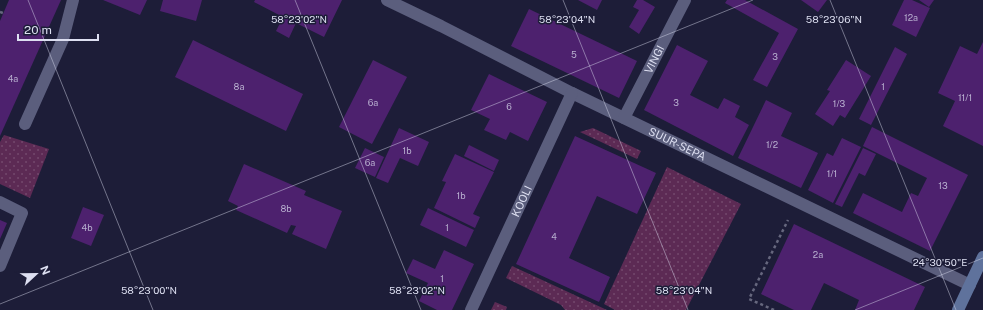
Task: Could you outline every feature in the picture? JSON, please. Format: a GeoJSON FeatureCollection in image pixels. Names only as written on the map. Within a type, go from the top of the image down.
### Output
{"type":"FeatureCollection","features":[{"type":"Feature","properties":{"kind":"main road"},"geometry":{"type":"LineString","coordinates":[[958,310],[983,257]]}},
{"type":"Feature","properties":{"kind":"street"},"geometry":{"type":"LineString","coordinates":[[24,124],[63,39],[72,0]]}},
{"type":"Feature","properties":{"kind":"street","name":"SUUR-SEPA"},"geometry":{"type":"LineString","coordinates":[[387,0],[572,93],[970,285]]}},
{"type":"Feature","properties":{"kind":"street","name":"VINGI"},"geometry":{"type":"LineString","coordinates":[[624,118],[685,0]]}},
{"type":"Feature","properties":{"kind":"street","name":"KOOLI"},"geometry":{"type":"LineString","coordinates":[[471,310],[572,93]]}},
{"type":"Feature","properties":{"kind":"street"},"geometry":{"type":"LineString","coordinates":[[0,202],[22,213],[0,266]]}},
{"type":"Feature","properties":{"kind":"path"},"geometry":{"type":"LineString","coordinates":[[774,310],[749,299],[789,217]]}},
{"type":"Feature","properties":{"kind":"shaded area"},"geometry":{"type":"Polygon","coordinates":[[[593,128],[641,151],[637,159],[580,132],[593,128]]]}},
{"type":"Feature","properties":{"kind":"shaded area"},"geometry":{"type":"Polygon","coordinates":[[[4,135],[49,149],[30,198],[0,184],[0,142],[4,135]]]}},
{"type":"Feature","properties":{"kind":"shaded area"},"geometry":{"type":"Polygon","coordinates":[[[667,167],[741,204],[686,310],[615,310],[604,304],[667,167]]]}},
{"type":"Feature","properties":{"kind":"shaded area"},"geometry":{"type":"Polygon","coordinates":[[[512,266],[607,310],[565,310],[561,305],[506,278],[512,266]]]}},
{"type":"Feature","properties":{"kind":"shaded area"},"geometry":{"type":"Polygon","coordinates":[[[495,302],[507,307],[506,310],[491,310],[495,302]]]}},
{"type":"Feature","properties":{"kind":"building"},"geometry":{"type":"Polygon","coordinates":[[[9,0],[61,0],[0,136],[0,21],[9,0]]]}},
{"type":"Feature","properties":{"kind":"building"},"geometry":{"type":"Polygon","coordinates":[[[103,0],[147,0],[140,15],[103,0]]]}},
{"type":"Feature","properties":{"kind":"building"},"geometry":{"type":"Polygon","coordinates":[[[163,0],[202,0],[196,21],[160,11],[163,0]]]}},
{"type":"Feature","properties":{"kind":"building"},"geometry":{"type":"Polygon","coordinates":[[[255,0],[342,0],[324,37],[296,23],[289,38],[276,31],[283,17],[254,2],[255,0]]]}},
{"type":"Feature","properties":{"kind":"building"},"geometry":{"type":"Polygon","coordinates":[[[578,0],[602,0],[597,10],[578,0]]]}},
{"type":"Feature","properties":{"kind":"building"},"geometry":{"type":"Polygon","coordinates":[[[637,0],[643,0],[655,7],[639,34],[629,27],[639,10],[633,7],[637,0]]]}},
{"type":"Feature","properties":{"kind":"building"},"geometry":{"type":"Polygon","coordinates":[[[727,0],[745,0],[798,29],[767,87],[753,80],[779,33],[725,3],[727,0]]]}},
{"type":"Feature","properties":{"kind":"building"},"geometry":{"type":"Polygon","coordinates":[[[801,0],[827,0],[818,12],[801,0]]]}},
{"type":"Feature","properties":{"kind":"building"},"geometry":{"type":"Polygon","coordinates":[[[904,0],[912,0],[930,8],[916,37],[892,25],[904,0]]]}},
{"type":"Feature","properties":{"kind":"building"},"geometry":{"type":"Polygon","coordinates":[[[919,0],[934,0],[929,7],[919,0]]]}},
{"type":"Feature","properties":{"kind":"building"},"geometry":{"type":"Polygon","coordinates":[[[529,9],[637,61],[619,98],[511,46],[529,9]]]}},
{"type":"Feature","properties":{"kind":"building"},"geometry":{"type":"Polygon","coordinates":[[[193,40],[303,94],[286,131],[175,77],[193,40]]]}},
{"type":"Feature","properties":{"kind":"building"},"geometry":{"type":"Polygon","coordinates":[[[983,42],[983,146],[943,126],[955,101],[938,93],[960,46],[977,54],[983,42]]]}},
{"type":"Feature","properties":{"kind":"building"},"geometry":{"type":"Polygon","coordinates":[[[677,45],[708,61],[690,95],[718,109],[724,98],[740,106],[735,117],[749,125],[733,156],[644,110],[677,45]]]}},
{"type":"Feature","properties":{"kind":"building"},"geometry":{"type":"Polygon","coordinates":[[[895,47],[907,54],[871,125],[859,119],[895,47]]]}},
{"type":"Feature","properties":{"kind":"building"},"geometry":{"type":"Polygon","coordinates":[[[373,60],[407,77],[372,144],[339,127],[373,60]]]}},
{"type":"Feature","properties":{"kind":"building"},"geometry":{"type":"Polygon","coordinates":[[[846,60],[871,76],[845,118],[840,115],[833,126],[815,114],[830,91],[827,90],[846,60]]]}},
{"type":"Feature","properties":{"kind":"building"},"geometry":{"type":"Polygon","coordinates":[[[489,74],[547,102],[528,141],[510,132],[506,140],[484,130],[490,119],[471,110],[489,74]]]}},
{"type":"Feature","properties":{"kind":"building"},"geometry":{"type":"Polygon","coordinates":[[[766,100],[792,113],[781,136],[818,153],[801,188],[738,158],[766,100]]]}},
{"type":"Feature","properties":{"kind":"building"},"geometry":{"type":"Polygon","coordinates":[[[872,127],[968,175],[930,251],[853,213],[863,193],[902,212],[911,193],[918,196],[927,178],[863,146],[872,127]]]}},
{"type":"Feature","properties":{"kind":"building"},"geometry":{"type":"Polygon","coordinates":[[[399,128],[429,142],[418,166],[400,158],[388,183],[376,178],[399,128]]]}},
{"type":"Feature","properties":{"kind":"building"},"geometry":{"type":"Polygon","coordinates":[[[575,136],[656,173],[637,214],[597,196],[569,258],[610,277],[599,302],[516,264],[575,136]]]}},
{"type":"Feature","properties":{"kind":"building"},"geometry":{"type":"Polygon","coordinates":[[[842,138],[861,147],[833,203],[808,190],[827,153],[833,156],[842,138]]]}},
{"type":"Feature","properties":{"kind":"building"},"geometry":{"type":"Polygon","coordinates":[[[469,145],[499,160],[494,171],[464,156],[469,145]]]}},
{"type":"Feature","properties":{"kind":"building"},"geometry":{"type":"Polygon","coordinates":[[[365,148],[384,157],[375,177],[355,168],[365,148]]]}},
{"type":"Feature","properties":{"kind":"building"},"geometry":{"type":"Polygon","coordinates":[[[863,148],[876,154],[865,176],[859,173],[842,207],[835,204],[863,148]]]}},
{"type":"Feature","properties":{"kind":"building"},"geometry":{"type":"Polygon","coordinates":[[[455,154],[494,172],[473,214],[480,217],[475,228],[434,208],[446,182],[442,181],[455,154]]]}},
{"type":"Feature","properties":{"kind":"building"},"geometry":{"type":"Polygon","coordinates":[[[244,164],[306,191],[304,195],[342,211],[326,249],[292,234],[296,226],[291,225],[287,233],[236,210],[238,206],[228,201],[244,164]]]}},
{"type":"Feature","properties":{"kind":"building"},"geometry":{"type":"Polygon","coordinates":[[[83,207],[104,215],[91,246],[71,238],[83,207]]]}},
{"type":"Feature","properties":{"kind":"building"},"geometry":{"type":"Polygon","coordinates":[[[428,208],[474,230],[466,247],[420,225],[428,208]]]}},
{"type":"Feature","properties":{"kind":"building"},"geometry":{"type":"Polygon","coordinates":[[[0,220],[7,223],[0,239],[0,220]]]}},
{"type":"Feature","properties":{"kind":"building"},"geometry":{"type":"Polygon","coordinates":[[[794,224],[925,287],[914,310],[855,310],[859,300],[824,283],[811,310],[794,310],[761,294],[794,224]]]}},
{"type":"Feature","properties":{"kind":"building"},"geometry":{"type":"Polygon","coordinates":[[[444,250],[474,264],[452,310],[437,310],[419,301],[428,283],[406,273],[413,259],[435,269],[444,250]]]}}]}
